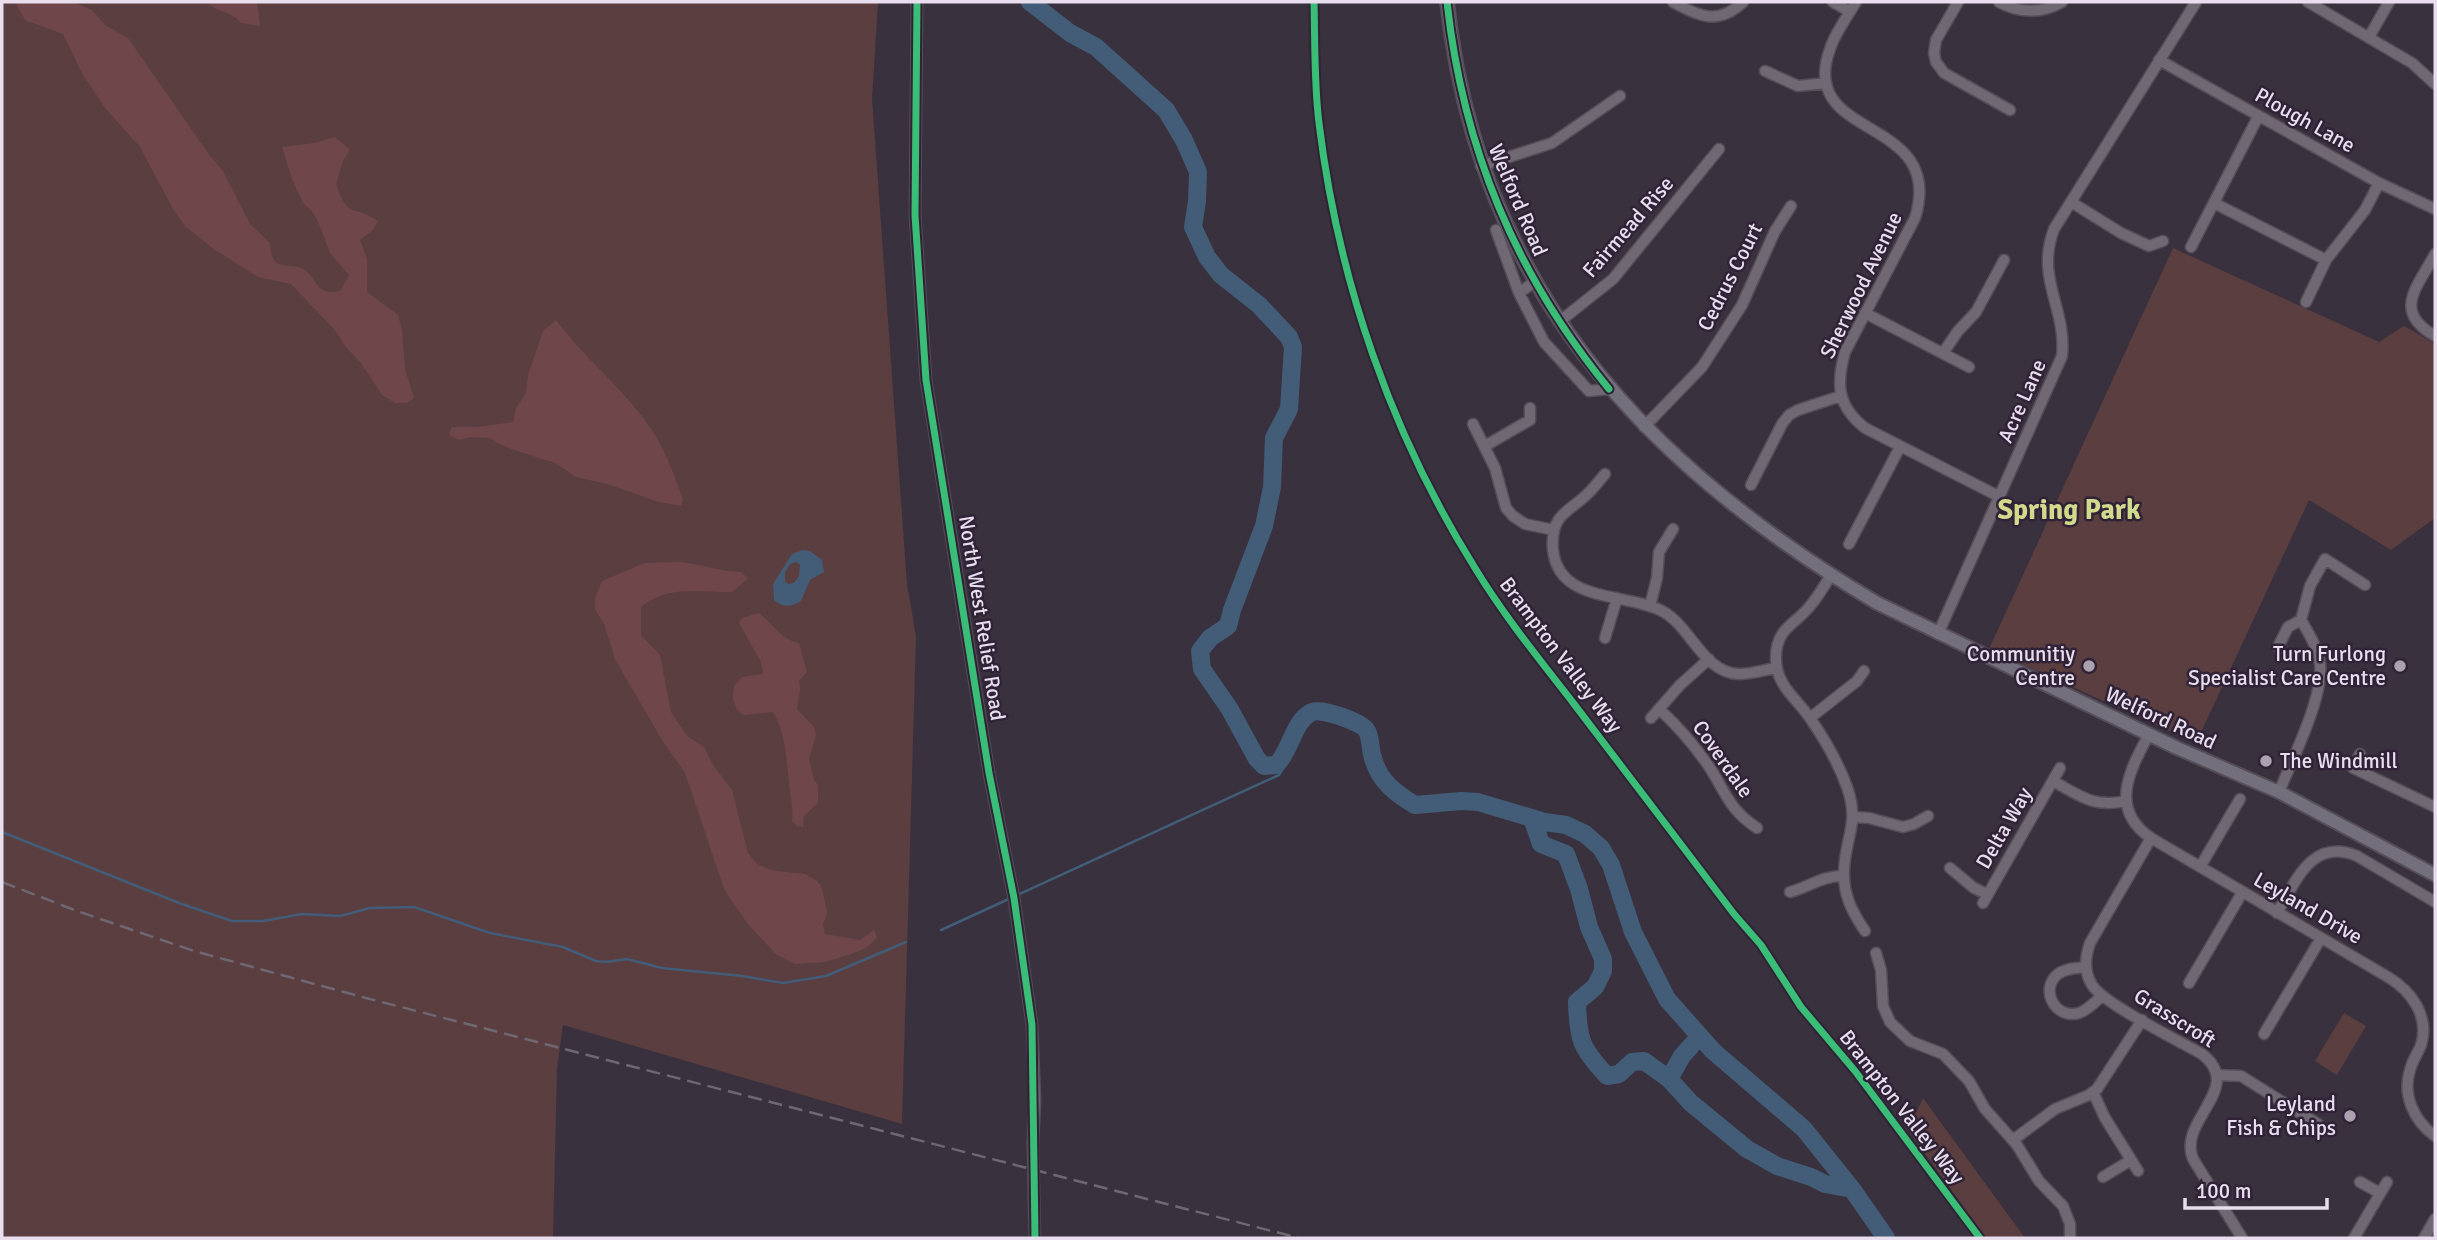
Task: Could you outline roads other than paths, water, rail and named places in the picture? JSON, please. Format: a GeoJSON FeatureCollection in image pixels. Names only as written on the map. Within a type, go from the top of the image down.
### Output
{"type":"FeatureCollection","features":[{"type":"Feature","properties":{"kind":"main road","name":"Welford Road"},"geometry":{"type":"LineString","coordinates":[[1447,2],[1454,60],[1464,107],[1500,213],[1534,282],[1559,322],[1609,389],[1644,427],[1740,511],[1831,575],[1877,603],[2149,734],[2279,792],[2435,875]]}},
{"type":"Feature","properties":{"kind":"street","name":"North West Relief Road"},"geometry":{"type":"LineString","coordinates":[[916,2],[915,215],[926,380],[989,773],[1014,898],[1032,1024],[1035,1238]]}},
{"type":"Feature","properties":{"kind":"street"},"geometry":{"type":"LineString","coordinates":[[1673,2],[1704,17],[1723,15],[1742,2]]}},
{"type":"Feature","properties":{"kind":"street"},"geometry":{"type":"LineString","coordinates":[[1833,2],[1850,12]]}},
{"type":"Feature","properties":{"kind":"street"},"geometry":{"type":"LineString","coordinates":[[1765,71],[1798,86],[1826,83],[1829,51],[1856,2]]}},
{"type":"Feature","properties":{"kind":"street"},"geometry":{"type":"LineString","coordinates":[[1958,2],[1936,40],[1936,62],[1944,73],[2010,110]]}},
{"type":"Feature","properties":{"kind":"street"},"geometry":{"type":"LineString","coordinates":[[1999,2],[2018,10],[2031,11],[2043,10],[2062,2]]}},
{"type":"Feature","properties":{"kind":"street","name":"Acre Lane"},"geometry":{"type":"LineString","coordinates":[[1938,634],[2062,356],[2063,333],[2047,272],[2046,258],[2054,229],[2196,2]]}},
{"type":"Feature","properties":{"kind":"street"},"geometry":{"type":"LineString","coordinates":[[2308,2],[2412,63],[2435,83]]}},
{"type":"Feature","properties":{"kind":"street"},"geometry":{"type":"LineString","coordinates":[[2369,37],[2389,2]]}},
{"type":"Feature","properties":{"kind":"street","name":"Plough Lane"},"geometry":{"type":"LineString","coordinates":[[2160,60],[2379,183],[2435,209]]}},
{"type":"Feature","properties":{"kind":"street","name":"Sherwood Avenue"},"geometry":{"type":"LineString","coordinates":[[1826,83],[1837,105],[1846,114],[1906,152],[1920,183],[1919,206],[1915,218],[1845,352],[1839,374],[1841,396]]}},
{"type":"Feature","properties":{"kind":"street"},"geometry":{"type":"LineString","coordinates":[[1482,166],[1552,143],[1620,96]]}},
{"type":"Feature","properties":{"kind":"street"},"geometry":{"type":"LineString","coordinates":[[2190,247],[2259,117]]}},
{"type":"Feature","properties":{"kind":"street","name":"Fairmead Rise"},"geometry":{"type":"LineString","coordinates":[[1559,322],[1613,279],[1719,149]]}},
{"type":"Feature","properties":{"kind":"street"},"geometry":{"type":"LineString","coordinates":[[2306,302],[2326,260],[2365,210],[2379,183]]}},
{"type":"Feature","properties":{"kind":"street"},"geometry":{"type":"LineString","coordinates":[[2071,202],[2121,233],[2149,246],[2163,241]]}},
{"type":"Feature","properties":{"kind":"street"},"geometry":{"type":"LineString","coordinates":[[2214,203],[2326,260]]}},
{"type":"Feature","properties":{"kind":"street","name":"Cedrus Court"},"geometry":{"type":"LineString","coordinates":[[1644,427],[1702,367],[1742,305],[1775,231],[1791,206]]}},
{"type":"Feature","properties":{"kind":"street","name":"Welford Road"},"geometry":{"type":"LineString","coordinates":[[1496,230],[1519,293],[1544,342],[1589,391],[1609,389]]}},
{"type":"Feature","properties":{"kind":"street"},"geometry":{"type":"LineString","coordinates":[[2435,254],[2410,307],[2419,327],[2435,336]]}},
{"type":"Feature","properties":{"kind":"street"},"geometry":{"type":"LineString","coordinates":[[1943,353],[1958,331],[1976,312],[2004,260]]}},
{"type":"Feature","properties":{"kind":"street"},"geometry":{"type":"LineString","coordinates":[[1519,293],[1534,282]]}},
{"type":"Feature","properties":{"kind":"street"},"geometry":{"type":"LineString","coordinates":[[1865,313],[1969,367]]}},
{"type":"Feature","properties":{"kind":"street"},"geometry":{"type":"LineString","coordinates":[[1751,485],[1789,415],[1841,396],[1858,422],[1900,447],[2000,497]]}},
{"type":"Feature","properties":{"kind":"street"},"geometry":{"type":"LineString","coordinates":[[1485,446],[1530,421],[1530,408]]}},
{"type":"Feature","properties":{"kind":"street"},"geometry":{"type":"LineString","coordinates":[[1474,424],[1495,468],[1506,508],[1525,524],[1554,530]]}},
{"type":"Feature","properties":{"kind":"street"},"geometry":{"type":"LineString","coordinates":[[1849,544],[1900,447]]}},
{"type":"Feature","properties":{"kind":"street"},"geometry":{"type":"LineString","coordinates":[[1605,474],[1584,497],[1566,511],[1554,530],[1554,557],[1557,566],[1568,580],[1582,590],[1650,606],[1668,615],[1709,659],[1723,670],[1737,674],[1776,668]]}},
{"type":"Feature","properties":{"kind":"street"},"geometry":{"type":"LineString","coordinates":[[1650,606],[1657,578],[1659,552],[1673,529]]}},
{"type":"Feature","properties":{"kind":"street"},"geometry":{"type":"LineString","coordinates":[[2279,792],[2321,677],[2316,648],[2301,620],[2310,586],[2325,559],[2365,585]]}},
{"type":"Feature","properties":{"kind":"street"},"geometry":{"type":"LineString","coordinates":[[1831,575],[1811,606],[1783,632],[1776,654],[1776,668],[1783,686],[1810,718],[1844,778],[1854,817],[1844,876],[1850,905],[1864,931]]}},
{"type":"Feature","properties":{"kind":"street"},"geometry":{"type":"LineString","coordinates":[[1605,638],[1617,598]]}},
{"type":"Feature","properties":{"kind":"street"},"geometry":{"type":"LineString","coordinates":[[2278,647],[2288,627],[2301,620]]}},
{"type":"Feature","properties":{"kind":"street"},"geometry":{"type":"LineString","coordinates":[[1651,718],[1680,685],[1709,659]]}},
{"type":"Feature","properties":{"kind":"street"},"geometry":{"type":"LineString","coordinates":[[1810,718],[1857,681],[1864,671]]}},
{"type":"Feature","properties":{"kind":"street","name":"Coverdale"},"geometry":{"type":"LineString","coordinates":[[1659,709],[1683,732],[1699,753],[1735,811],[1757,828]]}},
{"type":"Feature","properties":{"kind":"street"},"geometry":{"type":"LineString","coordinates":[[2126,801],[2128,776],[2149,734]]}},
{"type":"Feature","properties":{"kind":"street"},"geometry":{"type":"LineString","coordinates":[[2360,754],[2353,768],[2435,807]]}},
{"type":"Feature","properties":{"kind":"street","name":"Delta Way"},"geometry":{"type":"LineString","coordinates":[[1950,868],[1985,899],[2060,768]]}},
{"type":"Feature","properties":{"kind":"street","name":"Delta Way"},"geometry":{"type":"LineString","coordinates":[[2053,781],[2092,802],[2106,804],[2126,801]]}},
{"type":"Feature","properties":{"kind":"street"},"geometry":{"type":"LineString","coordinates":[[2200,867],[2240,799]]}},
{"type":"Feature","properties":{"kind":"street","name":"Leyland Drive"},"geometry":{"type":"LineString","coordinates":[[2126,801],[2136,824],[2151,838],[2399,984],[2413,998],[2420,1013],[2423,1030],[2421,1045],[2409,1071],[2407,1091],[2410,1105],[2419,1121],[2435,1136]]}},
{"type":"Feature","properties":{"kind":"street"},"geometry":{"type":"LineString","coordinates":[[1854,817],[1903,827],[1928,816]]}},
{"type":"Feature","properties":{"kind":"street"},"geometry":{"type":"LineString","coordinates":[[2102,996],[2076,1014],[2063,1012],[2051,1001],[2049,990],[2056,976],[2064,971],[2086,967],[2090,943],[2151,838]]}},
{"type":"Feature","properties":{"kind":"street"},"geometry":{"type":"LineString","coordinates":[[2277,913],[2307,864],[2332,852],[2357,856],[2435,902]]}},
{"type":"Feature","properties":{"kind":"street"},"geometry":{"type":"LineString","coordinates":[[1790,892],[1808,887],[1826,877],[1844,876]]}},
{"type":"Feature","properties":{"kind":"street"},"geometry":{"type":"LineString","coordinates":[[2189,983],[2242,892]]}},
{"type":"Feature","properties":{"kind":"street"},"geometry":{"type":"LineString","coordinates":[[2264,1034],[2321,938]]}},
{"type":"Feature","properties":{"kind":"street"},"geometry":{"type":"LineString","coordinates":[[1876,953],[1881,970],[1883,1006],[1890,1022],[1910,1041],[1937,1051],[1969,1081],[1985,1109],[2013,1140],[2039,1181],[2066,1211],[2070,1238]]}},
{"type":"Feature","properties":{"kind":"street","name":"Grasscroft"},"geometry":{"type":"LineString","coordinates":[[2086,967],[2091,984],[2102,996],[2202,1054],[2213,1064],[2217,1075],[2216,1089],[2192,1133],[2190,1149],[2193,1159],[2242,1238]]}},
{"type":"Feature","properties":{"kind":"street"},"geometry":{"type":"LineString","coordinates":[[2013,1140],[2055,1109],[2093,1092],[2142,1020]]}},
{"type":"Feature","properties":{"kind":"street"},"geometry":{"type":"LineString","coordinates":[[2217,1075],[2241,1076],[2318,1124]]}},
{"type":"Feature","properties":{"kind":"street"},"geometry":{"type":"LineString","coordinates":[[2093,1092],[2105,1118],[2138,1171]]}},
{"type":"Feature","properties":{"kind":"street"},"geometry":{"type":"LineString","coordinates":[[2103,1177],[2131,1160]]}},
{"type":"Feature","properties":{"kind":"street"},"geometry":{"type":"LineString","coordinates":[[2360,1182],[2380,1193]]}},
{"type":"Feature","properties":{"kind":"street"},"geometry":{"type":"LineString","coordinates":[[2354,1238],[2387,1182]]}},
{"type":"Feature","properties":{"kind":"street"},"geometry":{"type":"LineString","coordinates":[[2424,1238],[2435,1219]]}},
{"type":"Feature","properties":{"kind":"water"},"geometry":{"type":"Polygon","coordinates":[[[803,550],[810,551],[822,560],[824,572],[810,580],[801,601],[784,605],[774,600],[773,584],[792,554],[803,550]],[[796,562],[790,564],[785,572],[785,581],[788,584],[794,583],[799,576],[800,565],[796,562]]]}},
{"type":"Feature","properties":{"kind":"water"},"geometry":{"type":"Polygon","coordinates":[[[1847,1192],[1859,1195],[1891,1238],[1881,1238],[1861,1206],[1847,1192]]]}},
{"type":"Feature","properties":{"kind":"waterway"},"geometry":{"type":"LineString","coordinates":[[1030,2],[1070,33],[1096,47],[1166,110],[1184,140],[1198,172],[1193,227],[1207,257],[1221,275],[1259,305],[1289,337],[1293,347],[1289,409],[1274,438],[1272,487],[1264,526],[1228,626],[1210,638],[1200,651],[1202,669],[1229,708],[1257,759],[1264,766],[1276,765],[1306,716],[1317,711],[1332,714],[1364,727],[1379,773],[1395,791],[1415,805],[1478,802],[1545,822],[1566,825],[1585,834],[1601,848],[1611,865],[1633,932],[1667,999],[1713,1051],[1804,1129],[1852,1189],[1886,1238]]}},
{"type":"Feature","properties":{"kind":"waterway"},"geometry":{"type":"LineString","coordinates":[[1015,896],[1279,775],[1284,767],[1285,757]]}},
{"type":"Feature","properties":{"kind":"waterway"},"geometry":{"type":"LineString","coordinates":[[1532,818],[1541,844],[1566,854],[1589,927],[1603,959],[1603,971],[1595,987],[1577,1002],[1578,1026],[1586,1050],[1607,1076],[1619,1074],[1632,1062],[1644,1061],[1669,1079]]}},
{"type":"Feature","properties":{"kind":"waterway"},"geometry":{"type":"LineString","coordinates":[[2,832],[179,903],[232,921],[263,921],[302,914],[340,916],[370,908],[414,907],[490,933],[563,947],[596,961],[627,959],[662,968],[783,983],[826,976],[906,942]]}},
{"type":"Feature","properties":{"kind":"waterway"},"geometry":{"type":"LineString","coordinates":[[941,930],[1011,898]]}},
{"type":"Feature","properties":{"kind":"waterway"},"geometry":{"type":"LineString","coordinates":[[1700,1036],[1682,1056],[1669,1079],[1691,1103],[1747,1149],[1777,1166],[1825,1184],[1852,1189]]}},
{"type":"Feature","properties":{"kind":"railway"},"geometry":{"type":"LineString","coordinates":[[2,882],[194,951],[366,998],[1299,1238]]}},
{"type":"Feature","properties":{"kind":"place","name":"Communitiy Centre"},"geometry":{"type":"Point","coordinates":[2089,666]}},
{"type":"Feature","properties":{"kind":"place","name":"Turn Furlong Specialist Care Centre"},"geometry":{"type":"Point","coordinates":[2400,666]}},
{"type":"Feature","properties":{"kind":"place","name":"The Windmill"},"geometry":{"type":"Point","coordinates":[2266,761]}},
{"type":"Feature","properties":{"kind":"place","name":"Leyland Fish & Chips"},"geometry":{"type":"Point","coordinates":[2350,1116]}},
{"type":"Feature","properties":{"kind":"district","name":"Spring Park"},"geometry":{"type":"Point","coordinates":[2069,510]}}]}
